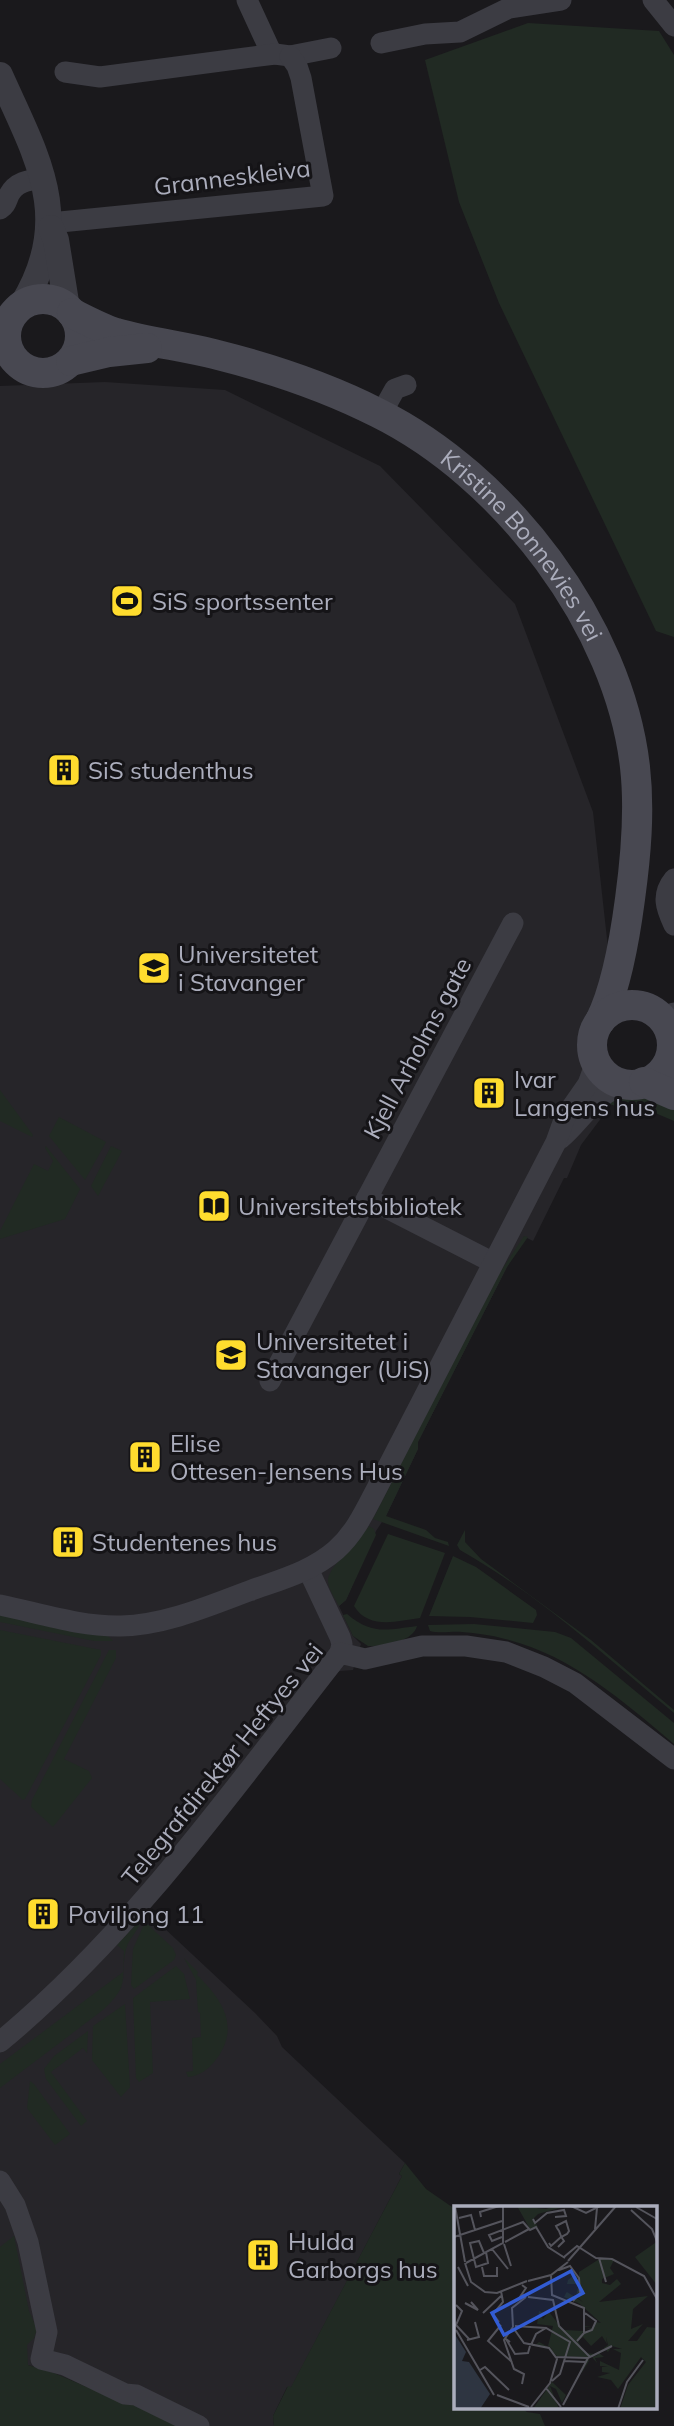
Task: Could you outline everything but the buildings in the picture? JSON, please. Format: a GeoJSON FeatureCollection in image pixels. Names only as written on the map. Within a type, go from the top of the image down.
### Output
{"type":"FeatureCollection","features":[{"type":"Feature","properties":{"kind":"main road"},"geometry":{"type":"LineString","coordinates":[[41,299],[53,300],[69,311],[78,325],[80,337],[71,361],[61,369],[36,373],[7,357],[5,338],[11,312],[41,299]]}},
{"type":"Feature","properties":{"kind":"main road","name":"Kristine Bonnevies vei"},"geometry":{"type":"LineString","coordinates":[[69,311],[113,332],[224,357],[299,379],[381,414],[459,468],[515,520],[566,586],[604,653],[627,720],[637,789],[636,855],[627,922],[613,992],[600,1021]]}},
{"type":"Feature","properties":{"kind":"main road","name":"Kristine Bonnevies vei"},"geometry":{"type":"LineString","coordinates":[[71,361],[108,352],[175,346]]}},
{"type":"Feature","properties":{"kind":"main road","name":"Kristine Bonnevies vei"},"geometry":{"type":"LineString","coordinates":[[627,922],[632,965],[667,1030]]}},
{"type":"Feature","properties":{"kind":"main road"},"geometry":{"type":"LineString","coordinates":[[637,1083],[654,1077],[663,1069],[667,1030],[630,1005],[618,1007],[600,1021],[592,1041],[596,1062],[610,1078],[674,1095]]}},
{"type":"Feature","properties":{"kind":"street","name":"Granneskleiva"},"geometry":{"type":"LineString","coordinates":[[50,223],[323,196],[297,66],[270,50],[247,0]]}},
{"type":"Feature","properties":{"kind":"street"},"geometry":{"type":"LineString","coordinates":[[381,43],[425,34],[460,32],[509,8],[561,0]]}},
{"type":"Feature","properties":{"kind":"street"},"geometry":{"type":"LineString","coordinates":[[653,0],[674,26]]}},
{"type":"Feature","properties":{"kind":"street"},"geometry":{"type":"LineString","coordinates":[[65,72],[100,77],[331,48]]}},
{"type":"Feature","properties":{"kind":"street"},"geometry":{"type":"LineString","coordinates":[[0,75],[44,178],[50,223],[56,240],[69,311]]}},
{"type":"Feature","properties":{"kind":"street"},"geometry":{"type":"LineString","coordinates":[[0,209],[6,205],[17,184],[44,178]]}},
{"type":"Feature","properties":{"kind":"street"},"geometry":{"type":"LineString","coordinates":[[11,312],[34,286],[50,223]]}},
{"type":"Feature","properties":{"kind":"street"},"geometry":{"type":"LineString","coordinates":[[381,414],[395,389],[406,385]]}},
{"type":"Feature","properties":{"kind":"street"},"geometry":{"type":"LineString","coordinates":[[674,879],[667,887],[665,898],[666,908],[674,925]]}},
{"type":"Feature","properties":{"kind":"street","name":"Kjell Arholms gate"},"geometry":{"type":"LineString","coordinates":[[270,1381],[513,923]]}},
{"type":"Feature","properties":{"kind":"street"},"geometry":{"type":"LineString","coordinates":[[0,1605],[91,1623],[130,1625],[195,1610],[308,1569],[337,1549],[361,1519],[556,1142],[565,1117],[588,1084],[596,1062]]}},
{"type":"Feature","properties":{"kind":"street"},"geometry":{"type":"LineString","coordinates":[[556,1142],[604,1096],[637,1083]]}},
{"type":"Feature","properties":{"kind":"street"},"geometry":{"type":"LineString","coordinates":[[367,1198],[492,1262]]}},
{"type":"Feature","properties":{"kind":"street"},"geometry":{"type":"LineString","coordinates":[[308,1569],[341,1637],[340,1654]]}},
{"type":"Feature","properties":{"kind":"street","name":"Telegrafdirektør Heftyes vei"},"geometry":{"type":"LineString","coordinates":[[0,2042],[67,1981],[137,1909],[174,1866],[340,1654],[365,1659],[422,1646],[466,1646],[506,1652],[544,1667],[575,1684],[674,1759]]}},
{"type":"Feature","properties":{"kind":"street"},"geometry":{"type":"LineString","coordinates":[[0,2181],[19,2212],[28,2242],[47,2332],[41,2359],[65,2365],[125,2394],[136,2395],[199,2426]]}},
{"type":"Feature","properties":{"kind":"shaded area"},"geometry":{"type":"Polygon","coordinates":[[[528,23],[659,31],[674,55],[674,637],[656,631],[499,303],[459,202],[425,60],[528,23]]]}},
{"type":"Feature","properties":{"kind":"shaded area","name":"Universitetet i Stavanger (UiS)"},"geometry":{"type":"Polygon","coordinates":[[[105,382],[225,390],[380,466],[515,604],[593,812],[611,975],[586,1026],[582,1041],[585,1072],[609,1106],[607,1115],[602,1117],[581,1145],[567,1178],[564,1178],[533,1241],[525,1237],[507,1267],[418,1442],[418,1449],[376,1531],[346,1600],[339,1606],[353,1636],[361,1644],[353,1670],[340,1671],[333,1675],[147,1912],[255,2013],[277,2036],[282,2047],[405,2163],[399,2174],[402,2176],[291,2388],[287,2387],[273,2416],[274,2426],[189,2426],[28,2365],[0,2342],[0,386],[105,382]]]}},
{"type":"Feature","properties":{"kind":"shaded area"},"geometry":{"type":"Polygon","coordinates":[[[0,1090],[33,1135],[32,1137],[0,1121],[0,1090]]]}},
{"type":"Feature","properties":{"kind":"shaded area"},"geometry":{"type":"Polygon","coordinates":[[[643,1093],[674,1102],[674,1121],[634,1104],[616,1106],[605,1103],[630,1094],[643,1093]]]}},
{"type":"Feature","properties":{"kind":"shaded area"},"geometry":{"type":"Polygon","coordinates":[[[59,1117],[106,1142],[85,1180],[49,1136],[59,1117]]]}},
{"type":"Feature","properties":{"kind":"shaded area"},"geometry":{"type":"Polygon","coordinates":[[[46,1146],[80,1189],[65,1219],[0,1239],[0,1231],[34,1164],[48,1171],[53,1161],[46,1146]]]}},
{"type":"Feature","properties":{"kind":"shaded area"},"geometry":{"type":"Polygon","coordinates":[[[111,1146],[122,1151],[98,1196],[91,1186],[111,1146]]]}},
{"type":"Feature","properties":{"kind":"shaded area"},"geometry":{"type":"Polygon","coordinates":[[[524,1236],[528,1237],[507,1267],[418,1442],[418,1449],[386,1516],[426,1530],[435,1538],[448,1542],[449,1546],[373,1519],[493,1283],[524,1236]]]}},
{"type":"Feature","properties":{"kind":"shaded area"},"geometry":{"type":"Polygon","coordinates":[[[369,1526],[374,1529],[376,1535],[346,1600],[339,1606],[329,1587],[329,1575],[369,1526]]]}},
{"type":"Feature","properties":{"kind":"shaded area"},"geometry":{"type":"Polygon","coordinates":[[[465,1530],[465,1542],[481,1559],[591,1640],[674,1710],[674,1713],[544,1606],[460,1550],[457,1545],[465,1530]]]}},
{"type":"Feature","properties":{"kind":"shaded area"},"geometry":{"type":"Polygon","coordinates":[[[388,1534],[445,1553],[420,1618],[393,1622],[375,1621],[360,1614],[354,1606],[388,1534]]]}},
{"type":"Feature","properties":{"kind":"shaded area"},"geometry":{"type":"Polygon","coordinates":[[[453,1556],[476,1567],[536,1610],[533,1623],[429,1616],[453,1556]]]}},
{"type":"Feature","properties":{"kind":"shaded area"},"geometry":{"type":"Polygon","coordinates":[[[0,1613],[107,1635],[113,1641],[94,1641],[0,1622],[0,1613]]]}},
{"type":"Feature","properties":{"kind":"shaded area"},"geometry":{"type":"Polygon","coordinates":[[[347,1614],[372,1628],[417,1626],[410,1636],[403,1640],[381,1646],[368,1646],[353,1636],[343,1615],[347,1614]]]}},
{"type":"Feature","properties":{"kind":"shaded area"},"geometry":{"type":"Polygon","coordinates":[[[474,1624],[555,1632],[571,1638],[674,1723],[674,1744],[595,1681],[552,1656],[494,1636],[430,1631],[428,1625],[474,1624]]]}},
{"type":"Feature","properties":{"kind":"shaded area"},"geometry":{"type":"Polygon","coordinates":[[[0,1630],[101,1650],[101,1655],[23,1800],[0,1779],[0,1630]]]}},
{"type":"Feature","properties":{"kind":"shaded area"},"geometry":{"type":"Polygon","coordinates":[[[109,1650],[116,1650],[116,1658],[64,1759],[89,1771],[92,1778],[53,1827],[31,1807],[32,1800],[109,1650]]]}},
{"type":"Feature","properties":{"kind":"shaded area"},"geometry":{"type":"Polygon","coordinates":[[[141,1919],[126,1949],[123,1981],[118,1994],[103,2010],[0,2088],[0,2064],[123,1972],[124,1951],[117,1945],[141,1919]]]}},
{"type":"Feature","properties":{"kind":"shaded area"},"geometry":{"type":"Polygon","coordinates":[[[145,1922],[173,1948],[176,1955],[174,1960],[134,1989],[131,1985],[133,1949],[145,1922]]]}},
{"type":"Feature","properties":{"kind":"shaded area"},"geometry":{"type":"Polygon","coordinates":[[[184,1958],[198,1972],[197,1975],[221,2004],[228,2026],[223,2049],[215,2061],[203,2072],[188,2077],[186,2072],[193,2071],[192,2038],[201,2037],[196,1980],[184,1958]]]}},
{"type":"Feature","properties":{"kind":"shaded area"},"geometry":{"type":"Polygon","coordinates":[[[176,1966],[184,1974],[190,1999],[150,2002],[153,2073],[139,2082],[136,2078],[133,1998],[176,1966]]]}},
{"type":"Feature","properties":{"kind":"shaded area"},"geometry":{"type":"Polygon","coordinates":[[[125,2004],[130,2087],[121,2097],[92,2060],[93,2026],[125,2004]]]}},
{"type":"Feature","properties":{"kind":"shaded area"},"geometry":{"type":"Polygon","coordinates":[[[88,2031],[87,2053],[83,2048],[51,2072],[87,2121],[81,2126],[46,2079],[44,2069],[54,2056],[88,2031]]]}},
{"type":"Feature","properties":{"kind":"shaded area"},"geometry":{"type":"Polygon","coordinates":[[[30,2081],[70,2134],[55,2145],[27,2108],[30,2081]]]}},
{"type":"Feature","properties":{"kind":"shaded area"},"geometry":{"type":"Polygon","coordinates":[[[405,2163],[426,2189],[454,2208],[454,2408],[521,2408],[540,2414],[545,2426],[274,2426],[273,2416],[288,2386],[291,2387],[402,2176],[399,2174],[405,2163]]]}},
{"type":"Feature","properties":{"kind":"shaded area"},"geometry":{"type":"Polygon","coordinates":[[[14,2236],[29,2311],[37,2329],[34,2338],[27,2345],[28,2365],[189,2426],[0,2426],[0,2247],[14,2236]]]}},
{"type":"Feature","properties":{"kind":"place","name":"SiS sportssenter"},"geometry":{"type":"Point","coordinates":[127,601]}},
{"type":"Feature","properties":{"kind":"place","name":"SiS studenthus"},"geometry":{"type":"Point","coordinates":[64,770]}},
{"type":"Feature","properties":{"kind":"place","name":"Universitetet i Stavanger"},"geometry":{"type":"Point","coordinates":[154,968]}},
{"type":"Feature","properties":{"kind":"place","name":"Ivar Langens hus"},"geometry":{"type":"Point","coordinates":[489,1093]}},
{"type":"Feature","properties":{"kind":"place","name":"Universitetsbibliotek"},"geometry":{"type":"Point","coordinates":[214,1206]}},
{"type":"Feature","properties":{"kind":"place","name":"Universitetet i Stavanger (UiS)"},"geometry":{"type":"Point","coordinates":[231,1355]}},
{"type":"Feature","properties":{"kind":"place","name":"Elise Ottesen-Jensens Hus"},"geometry":{"type":"Point","coordinates":[145,1457]}},
{"type":"Feature","properties":{"kind":"place","name":"Studentenes hus"},"geometry":{"type":"Point","coordinates":[68,1542]}},
{"type":"Feature","properties":{"kind":"place","name":"Paviljong 11"},"geometry":{"type":"Point","coordinates":[43,1914]}},
{"type":"Feature","properties":{"kind":"place","name":"Hulda Garborgs hus"},"geometry":{"type":"Point","coordinates":[263,2255]}}]}
